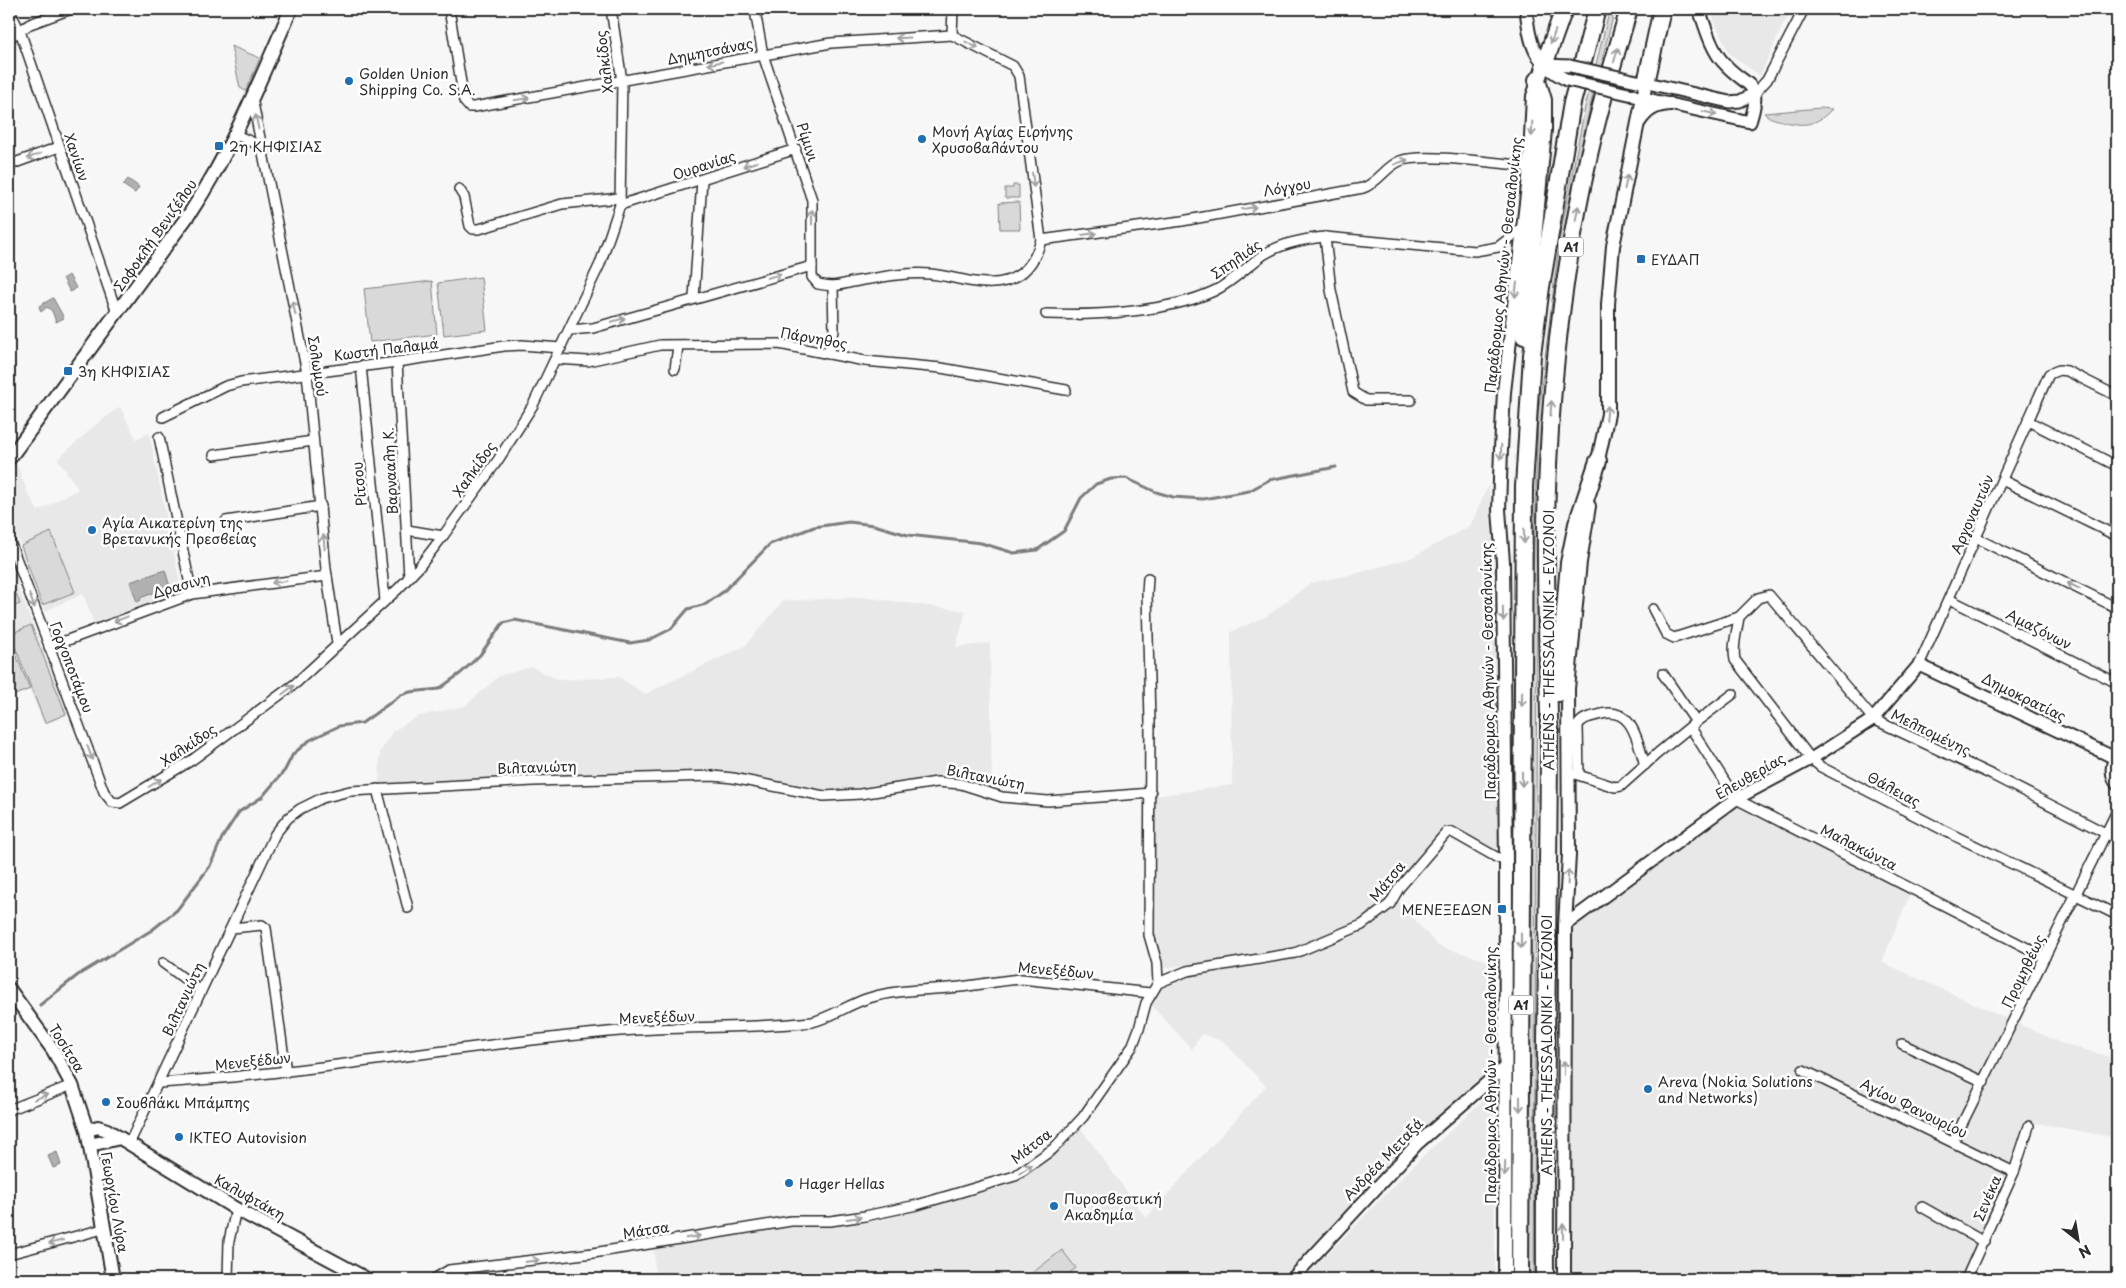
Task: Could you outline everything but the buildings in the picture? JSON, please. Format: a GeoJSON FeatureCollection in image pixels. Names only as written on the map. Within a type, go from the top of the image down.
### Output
{"type":"FeatureCollection","features":[{"type":"Feature","properties":{"kind":"highway"},"geometry":{"type":"LineString","coordinates":[[1544,65],[1564,9]]}},
{"type":"Feature","properties":{"kind":"highway","name":"ATHENS - THESSALONIKI - EVZONOI"},"geometry":{"type":"LineString","coordinates":[[1520,1279],[1524,487],[1532,354],[1541,287],[1572,103],[1597,9]]}},
{"type":"Feature","properties":{"kind":"highway","name":"ATHENS - THESSALONIKI - EVZONOI"},"geometry":{"type":"LineString","coordinates":[[1545,1279],[1544,1101],[1549,749],[1547,492],[1556,356],[1572,235],[1599,111],[1629,9]]}},
{"type":"Feature","properties":{"kind":"highway"},"geometry":{"type":"LineString","coordinates":[[1640,89],[1662,9]]}},
{"type":"Feature","properties":{"kind":"highway"},"geometry":{"type":"LineString","coordinates":[[1528,436],[1523,413],[1523,356],[1544,100],[1537,80]]}},
{"type":"Feature","properties":{"kind":"highway"},"geometry":{"type":"LineString","coordinates":[[1549,749],[1558,694],[1569,563],[1577,524],[1598,461]]}},
{"type":"Feature","properties":{"kind":"main road","name":"Σοφοκλή Βενιζέλου"},"geometry":{"type":"LineString","coordinates":[[9,459],[202,196],[252,97],[291,9]]}},
{"type":"Feature","properties":{"kind":"main road","name":"Παράδρομος Αθηνών - Θεσσαλονίκης"},"geometry":{"type":"LineString","coordinates":[[1505,1279],[1504,1068],[1506,861],[1500,476],[1504,392],[1530,166],[1533,96],[1537,80],[1544,65]]}},
{"type":"Feature","properties":{"kind":"main road"},"geometry":{"type":"LineString","coordinates":[[1564,1279],[1565,925],[1573,773],[1568,689],[1580,562],[1608,414],[1608,304],[1613,246],[1639,122],[1640,89]]}},
{"type":"Feature","properties":{"kind":"main road"},"geometry":{"type":"LineString","coordinates":[[1639,122],[1651,108],[1660,104],[1670,104]]}},
{"type":"Feature","properties":{"kind":"main road","name":"Τοσίτσα"},"geometry":{"type":"LineString","coordinates":[[9,989],[53,1050],[72,1085],[87,1130]]}},
{"type":"Feature","properties":{"kind":"main road","name":"Καλυφτάκη"},"geometry":{"type":"LineString","coordinates":[[87,1130],[102,1128],[236,1209],[367,1279]]}},
{"type":"Feature","properties":{"kind":"main road","name":"Γεωργίου Λύρα"},"geometry":{"type":"LineString","coordinates":[[87,1130],[113,1279]]}},
{"type":"Feature","properties":{"kind":"main road"},"geometry":{"type":"LineString","coordinates":[[90,1145],[125,1141]]}},
{"type":"Feature","properties":{"kind":"street"},"geometry":{"type":"LineString","coordinates":[[9,38],[30,24],[71,9]]}},
{"type":"Feature","properties":{"kind":"street","name":"Δημητσάνας"},"geometry":{"type":"LineString","coordinates":[[449,9],[464,101],[468,107],[474,108],[831,42],[952,35]]}},
{"type":"Feature","properties":{"kind":"street","name":"Χαλκίδος"},"geometry":{"type":"LineString","coordinates":[[112,802],[120,803],[192,760],[296,684],[337,643],[409,577],[443,536],[498,460],[533,404],[570,330],[600,264],[620,201],[622,81],[611,9]]}},
{"type":"Feature","properties":{"kind":"street"},"geometry":{"type":"LineString","coordinates":[[828,354],[834,331],[833,287],[881,277],[915,274],[929,274],[987,282],[1007,281],[1016,277],[1030,266],[1038,250],[1040,240],[1018,73],[1013,66],[952,35],[953,9]]}},
{"type":"Feature","properties":{"kind":"street"},"geometry":{"type":"LineString","coordinates":[[1526,9],[1534,50],[1544,65],[1567,80],[1729,102],[1740,101],[1755,93],[1767,80],[1804,9]]}},
{"type":"Feature","properties":{"kind":"street"},"geometry":{"type":"LineString","coordinates":[[1544,65],[1570,66],[1640,89],[1670,104],[1750,122],[1755,108],[1755,93],[1746,81],[1722,62],[1699,9]]}},
{"type":"Feature","properties":{"kind":"street","name":"Χανίων"},"geometry":{"type":"LineString","coordinates":[[9,10],[20,31],[117,314]]}},
{"type":"Feature","properties":{"kind":"street","name":"Ρίμινι"},"geometry":{"type":"LineString","coordinates":[[755,11],[763,55],[812,200],[812,277],[818,284],[833,287]]}},
{"type":"Feature","properties":{"kind":"street","name":"Σολωμού"},"geometry":{"type":"LineString","coordinates":[[252,97],[307,373],[327,576],[337,643]]}},
{"type":"Feature","properties":{"kind":"street"},"geometry":{"type":"LineString","coordinates":[[234,134],[263,147]]}},
{"type":"Feature","properties":{"kind":"street"},"geometry":{"type":"LineString","coordinates":[[9,165],[59,147]]}},
{"type":"Feature","properties":{"kind":"street","name":"Ουρανίας"},"geometry":{"type":"LineString","coordinates":[[459,189],[464,197],[470,226],[473,229],[479,229],[562,204],[620,201],[702,180],[796,149]]}},
{"type":"Feature","properties":{"kind":"street","name":"Λόγγου"},"geometry":{"type":"LineString","coordinates":[[1040,240],[1182,221],[1363,188],[1368,186],[1390,166],[1411,158],[1530,166]]}},
{"type":"Feature","properties":{"kind":"street"},"geometry":{"type":"LineString","coordinates":[[694,298],[702,180]]}},
{"type":"Feature","properties":{"kind":"street","name":"Σπηλιάς"},"geometry":{"type":"LineString","coordinates":[[1046,314],[1083,315],[1185,301],[1199,297],[1235,280],[1262,256],[1305,238],[1325,237],[1475,251],[1498,246],[1524,227]]}},
{"type":"Feature","properties":{"kind":"street"},"geometry":{"type":"LineString","coordinates":[[1325,237],[1331,290],[1353,392],[1366,400],[1411,400]]}},
{"type":"Feature","properties":{"kind":"street"},"geometry":{"type":"LineString","coordinates":[[570,330],[592,328],[812,266]]}},
{"type":"Feature","properties":{"kind":"street","name":"Πάρνηθος"},"geometry":{"type":"LineString","coordinates":[[556,359],[588,361],[645,348],[779,344],[865,361],[941,368],[1066,390]]}},
{"type":"Feature","properties":{"kind":"street","name":"Κωστή Παλαμά"},"geometry":{"type":"LineString","coordinates":[[163,417],[226,386],[504,346],[522,345],[561,348]]}},
{"type":"Feature","properties":{"kind":"street"},"geometry":{"type":"LineString","coordinates":[[675,369],[678,346]]}},
{"type":"Feature","properties":{"kind":"street","name":"Βαρνααλη Κ."},"geometry":{"type":"LineString","coordinates":[[397,362],[409,577]]}},
{"type":"Feature","properties":{"kind":"street","name":"Ρίτσου"},"geometry":{"type":"LineString","coordinates":[[361,366],[385,600]]}},
{"type":"Feature","properties":{"kind":"street","name":"Αργοναυτών"},"geometry":{"type":"LineString","coordinates":[[1919,665],[2049,374],[2059,370],[2067,371],[2117,396]]}},
{"type":"Feature","properties":{"kind":"street"},"geometry":{"type":"LineString","coordinates":[[2028,421],[2117,466]]}},
{"type":"Feature","properties":{"kind":"street"},"geometry":{"type":"LineString","coordinates":[[159,437],[192,594]]}},
{"type":"Feature","properties":{"kind":"street"},"geometry":{"type":"LineString","coordinates":[[214,455],[313,441]]}},
{"type":"Feature","properties":{"kind":"street"},"geometry":{"type":"LineString","coordinates":[[2002,480],[2117,536]]}},
{"type":"Feature","properties":{"kind":"street"},"geometry":{"type":"LineString","coordinates":[[226,521],[321,506]]}},
{"type":"Feature","properties":{"kind":"street"},"geometry":{"type":"LineString","coordinates":[[407,530],[443,536]]}},
{"type":"Feature","properties":{"kind":"street"},"geometry":{"type":"LineString","coordinates":[[1976,538],[2117,608]]}},
{"type":"Feature","properties":{"kind":"street","name":"Γοργοποτάμου"},"geometry":{"type":"LineString","coordinates":[[9,540],[104,792],[112,802]]}},
{"type":"Feature","properties":{"kind":"street","name":"Δρασινη"},"geometry":{"type":"LineString","coordinates":[[49,646],[192,594],[327,576]]}},
{"type":"Feature","properties":{"kind":"street"},"geometry":{"type":"LineString","coordinates":[[1148,578],[1151,793],[1149,935],[1157,963],[1158,983]]}},
{"type":"Feature","properties":{"kind":"street","name":"Μελπομένης"},"geometry":{"type":"LineString","coordinates":[[1739,617],[1764,594],[1773,598],[1873,719],[2117,839]]}},
{"type":"Feature","properties":{"kind":"street","name":"Αμαζόνων"},"geometry":{"type":"LineString","coordinates":[[1949,599],[2117,683]]}},
{"type":"Feature","properties":{"kind":"street"},"geometry":{"type":"LineString","coordinates":[[1653,609],[1666,634],[1674,638],[1739,617]]}},
{"type":"Feature","properties":{"kind":"street","name":"Θάλειας"},"geometry":{"type":"LineString","coordinates":[[1739,617],[1732,649],[1734,660],[1810,759],[1821,767],[1949,833],[2117,915]]}},
{"type":"Feature","properties":{"kind":"street","name":"Ελευθερίας"},"geometry":{"type":"LineString","coordinates":[[1565,925],[1736,799],[1810,759],[1873,719],[1919,665]]}},
{"type":"Feature","properties":{"kind":"street","name":"Δημοκρατίας"},"geometry":{"type":"LineString","coordinates":[[1919,665],[2116,756]]}},
{"type":"Feature","properties":{"kind":"street","name":"Μαλακώντα"},"geometry":{"type":"LineString","coordinates":[[1663,674],[1736,799],[2045,957]]}},
{"type":"Feature","properties":{"kind":"street"},"geometry":{"type":"LineString","coordinates":[[1645,766],[1629,723],[1622,715],[1610,711],[1582,720],[1578,725],[1573,773],[1615,787],[1621,786],[1645,766],[1658,753],[1734,694]]}},
{"type":"Feature","properties":{"kind":"street"},"geometry":{"type":"LineString","coordinates":[[2116,756],[2112,772],[2117,784]]}},
{"type":"Feature","properties":{"kind":"street","name":"Βιλτανιώτη"},"geometry":{"type":"LineString","coordinates":[[125,1141],[160,1084],[275,834],[288,818],[311,804],[335,794],[377,789],[513,782],[713,776],[733,778],[824,796],[860,794],[936,782],[961,784],[1002,797],[1048,802],[1151,793]]}},
{"type":"Feature","properties":{"kind":"street"},"geometry":{"type":"LineString","coordinates":[[377,789],[408,908]]}},
{"type":"Feature","properties":{"kind":"street","name":"Προμηθέως"},"geometry":{"type":"LineString","coordinates":[[1953,1142],[2117,811]]}},
{"type":"Feature","properties":{"kind":"street","name":"Μάτσα"},"geometry":{"type":"LineString","coordinates":[[434,1279],[449,1270],[593,1253],[791,1221],[830,1221],[865,1216],[926,1203],[1015,1176],[1053,1148],[1083,1117],[1132,1047],[1150,993],[1158,983],[1186,970],[1296,953],[1362,925],[1390,904],[1399,888],[1447,832],[1452,832],[1506,861]]}},
{"type":"Feature","properties":{"kind":"street"},"geometry":{"type":"LineString","coordinates":[[232,928],[262,925],[266,928],[286,1072]]}},
{"type":"Feature","properties":{"kind":"street"},"geometry":{"type":"LineString","coordinates":[[163,963],[202,991]]}},
{"type":"Feature","properties":{"kind":"street","name":"Μενεξέδων"},"geometry":{"type":"LineString","coordinates":[[160,1084],[286,1072],[622,1031],[812,1022],[827,1018],[866,999],[884,994],[961,987],[1005,980],[1036,981],[1150,993]]}},
{"type":"Feature","properties":{"kind":"street"},"geometry":{"type":"LineString","coordinates":[[1902,1044],[1984,1082]]}},
{"type":"Feature","properties":{"kind":"street","name":"Ανδρέα Μεταξά"},"geometry":{"type":"LineString","coordinates":[[1292,1279],[1418,1143],[1504,1068]]}},
{"type":"Feature","properties":{"kind":"street","name":"Αγίου Φανουρίου"},"geometry":{"type":"LineString","coordinates":[[1803,1070],[2014,1172]]}},
{"type":"Feature","properties":{"kind":"street"},"geometry":{"type":"LineString","coordinates":[[9,1110],[72,1085]]}},
{"type":"Feature","properties":{"kind":"street","name":"Σενέκα"},"geometry":{"type":"LineString","coordinates":[[1966,1279],[2014,1172],[2029,1126]]}},
{"type":"Feature","properties":{"kind":"street"},"geometry":{"type":"LineString","coordinates":[[1922,1207],[1984,1242]]}},
{"type":"Feature","properties":{"kind":"street"},"geometry":{"type":"LineString","coordinates":[[228,1279],[229,1241],[236,1209]]}},
{"type":"Feature","properties":{"kind":"street"},"geometry":{"type":"LineString","coordinates":[[9,1254],[103,1229]]}},
{"type":"Feature","properties":{"kind":"shaded area"},"geometry":{"type":"Polygon","coordinates":[[[1610,9],[1615,9],[1590,107],[1564,235],[1539,491],[1534,1279],[1529,1279],[1532,610],[1538,414],[1560,236],[1585,107],[1610,9]]]}},
{"type":"Feature","properties":{"kind":"shaded area"},"geometry":{"type":"Polygon","coordinates":[[[1709,9],[1794,9],[1783,25],[1760,76],[1729,53],[1709,9]]]}},
{"type":"Feature","properties":{"kind":"shaded area"},"geometry":{"type":"Polygon","coordinates":[[[231,46],[260,58],[246,91],[240,88],[231,46]]]}},
{"type":"Feature","properties":{"kind":"shaded area"},"geometry":{"type":"Polygon","coordinates":[[[1820,108],[1832,109],[1821,119],[1809,124],[1790,123],[1775,119],[1764,113],[1820,108]]]}},
{"type":"Feature","properties":{"kind":"shaded area"},"geometry":{"type":"Polygon","coordinates":[[[128,179],[139,187],[135,193],[123,185],[128,179]]]}},
{"type":"Feature","properties":{"kind":"shaded area"},"geometry":{"type":"Polygon","coordinates":[[[1013,185],[1019,185],[1019,198],[1005,198],[1005,188],[1013,188],[1013,185]]]}},
{"type":"Feature","properties":{"kind":"shaded area"},"geometry":{"type":"Polygon","coordinates":[[[1019,202],[1020,229],[1000,229],[999,203],[1019,202]]]}},
{"type":"Feature","properties":{"kind":"shaded area"},"geometry":{"type":"Polygon","coordinates":[[[69,275],[76,288],[70,292],[63,278],[69,275]]]}},
{"type":"Feature","properties":{"kind":"shaded area"},"geometry":{"type":"Polygon","coordinates":[[[481,277],[487,330],[444,335],[438,283],[481,277]]]}},
{"type":"Feature","properties":{"kind":"shaded area"},"geometry":{"type":"Polygon","coordinates":[[[432,281],[437,334],[370,342],[364,289],[432,281]]]}},
{"type":"Feature","properties":{"kind":"shaded area"},"geometry":{"type":"Polygon","coordinates":[[[53,298],[64,318],[56,322],[52,311],[47,307],[41,312],[39,306],[53,298]]]}},
{"type":"Feature","properties":{"kind":"shaded area","name":"Αγία Αικατερίνη της Βρετανικής Πρεσβείας"},"geometry":{"type":"Polygon","coordinates":[[[120,407],[136,439],[149,433],[182,592],[94,623],[83,594],[45,611],[9,514],[9,475],[17,464],[27,491],[38,511],[78,489],[58,459],[94,426],[120,407]]]}},
{"type":"Feature","properties":{"kind":"shaded area"},"geometry":{"type":"Polygon","coordinates":[[[1489,484],[1495,566],[1500,843],[1498,848],[1491,849],[1455,828],[1443,828],[1395,888],[1389,902],[1359,923],[1285,952],[1163,968],[1157,946],[1154,919],[1155,796],[1232,785],[1231,632],[1267,616],[1310,583],[1354,574],[1411,558],[1470,526],[1489,484]]]}},
{"type":"Feature","properties":{"kind":"shaded area"},"geometry":{"type":"Polygon","coordinates":[[[51,532],[75,592],[42,605],[21,546],[51,532]]]}},
{"type":"Feature","properties":{"kind":"shaded area"},"geometry":{"type":"Polygon","coordinates":[[[9,564],[68,715],[44,724],[30,690],[9,699],[9,564]]]}},
{"type":"Feature","properties":{"kind":"shaded area"},"geometry":{"type":"Polygon","coordinates":[[[165,570],[170,587],[140,598],[141,600],[137,602],[130,582],[165,570]]]}},
{"type":"Feature","properties":{"kind":"shaded area"},"geometry":{"type":"Polygon","coordinates":[[[9,576],[20,604],[9,608],[9,576]]]}},
{"type":"Feature","properties":{"kind":"shaded area"},"geometry":{"type":"Polygon","coordinates":[[[862,597],[966,611],[956,647],[990,643],[992,788],[959,777],[918,779],[837,791],[818,790],[704,769],[379,785],[380,752],[393,731],[419,716],[465,706],[499,676],[532,667],[559,680],[619,677],[645,694],[745,646],[783,601],[862,597]]]}},
{"type":"Feature","properties":{"kind":"shaded area"},"geometry":{"type":"Polygon","coordinates":[[[31,625],[66,714],[45,723],[10,634],[31,625]]]}},
{"type":"Feature","properties":{"kind":"shaded area"},"geometry":{"type":"Polygon","coordinates":[[[9,638],[30,689],[9,697],[9,638]]]}},
{"type":"Feature","properties":{"kind":"shaded area"},"geometry":{"type":"Polygon","coordinates":[[[1734,794],[1913,886],[1882,962],[2061,1043],[2117,1059],[2117,1138],[2026,1121],[2006,1180],[1962,1279],[1570,1279],[1571,914],[1734,794]]]}},
{"type":"Feature","properties":{"kind":"shaded area"},"geometry":{"type":"Polygon","coordinates":[[[1399,902],[1438,946],[1495,963],[1495,1053],[1487,1071],[1287,1279],[655,1279],[654,1246],[775,1228],[823,1227],[882,1220],[1009,1185],[1081,1129],[1146,1218],[1266,1086],[1223,1041],[1202,1034],[1192,1049],[1149,1003],[1155,994],[1163,986],[1183,976],[1260,966],[1293,958],[1367,926],[1399,902]]]}},
{"type":"Feature","properties":{"kind":"shaded area"},"geometry":{"type":"Polygon","coordinates":[[[1494,1090],[1495,1279],[1303,1279],[1419,1160],[1494,1090]]]}},
{"type":"Feature","properties":{"kind":"shaded area"},"geometry":{"type":"Polygon","coordinates":[[[57,1152],[61,1165],[53,1168],[48,1156],[57,1152]]]}},
{"type":"Feature","properties":{"kind":"shaded area"},"geometry":{"type":"Polygon","coordinates":[[[1062,1250],[1076,1268],[1062,1279],[1026,1278],[1062,1250]]]}},
{"type":"Feature","properties":{"kind":"waterway"},"geometry":{"type":"LineString","coordinates":[[40,1005],[78,975],[152,930],[177,910],[210,866],[222,838],[239,812],[262,797],[285,770],[293,754],[310,740],[339,726],[362,723],[401,695],[410,692],[439,689],[461,673],[480,655],[503,623],[515,620],[630,643],[649,640],[671,629],[688,609],[706,604],[723,592],[770,544],[814,527],[849,522],[874,525],[908,535],[981,543],[1014,553],[1037,550],[1064,531],[1081,498],[1096,484],[1111,479],[1126,478],[1156,492],[1173,497],[1203,499],[1249,491],[1269,480],[1336,467]]}},
{"type":"Feature","properties":{"kind":"place","name":"Golden Union Shipping Co. S.A."},"geometry":{"type":"Point","coordinates":[349,81]}},
{"type":"Feature","properties":{"kind":"place","name":"Μονή Αγίας Ειρήνης Χρυσοβαλάντου"},"geometry":{"type":"Point","coordinates":[922,139]}},
{"type":"Feature","properties":{"kind":"place","name":"2η ΚΗΦΙΣΙΑΣ"},"geometry":{"type":"Point","coordinates":[219,146]}},
{"type":"Feature","properties":{"kind":"place","name":"ΕΥΔΑΠ"},"geometry":{"type":"Point","coordinates":[1641,259]}},
{"type":"Feature","properties":{"kind":"place","name":"3η ΚΗΦΙΣΙΑΣ"},"geometry":{"type":"Point","coordinates":[68,371]}},
{"type":"Feature","properties":{"kind":"place","name":"Αγία Αικατερίνη της Βρετανικής Πρεσβείας"},"geometry":{"type":"Point","coordinates":[92,530]}},
{"type":"Feature","properties":{"kind":"place","name":"ΜΕΝΕΞΕΔΩΝ"},"geometry":{"type":"Point","coordinates":[1502,909]}},
{"type":"Feature","properties":{"kind":"place","name":"Areva (Nokia Solutions and Networks)"},"geometry":{"type":"Point","coordinates":[1648,1089]}},
{"type":"Feature","properties":{"kind":"place","name":"Σουβλάκι Μπάμπης"},"geometry":{"type":"Point","coordinates":[106,1102]}},
{"type":"Feature","properties":{"kind":"place","name":"ΙΚΤΕΟ Autovision"},"geometry":{"type":"Point","coordinates":[179,1137]}},
{"type":"Feature","properties":{"kind":"place","name":"Hager Hellas"},"geometry":{"type":"Point","coordinates":[789,1183]}},
{"type":"Feature","properties":{"kind":"place","name":"Πυροσβεστική Ακαδημία"},"geometry":{"type":"Point","coordinates":[1054,1206]}}]}
